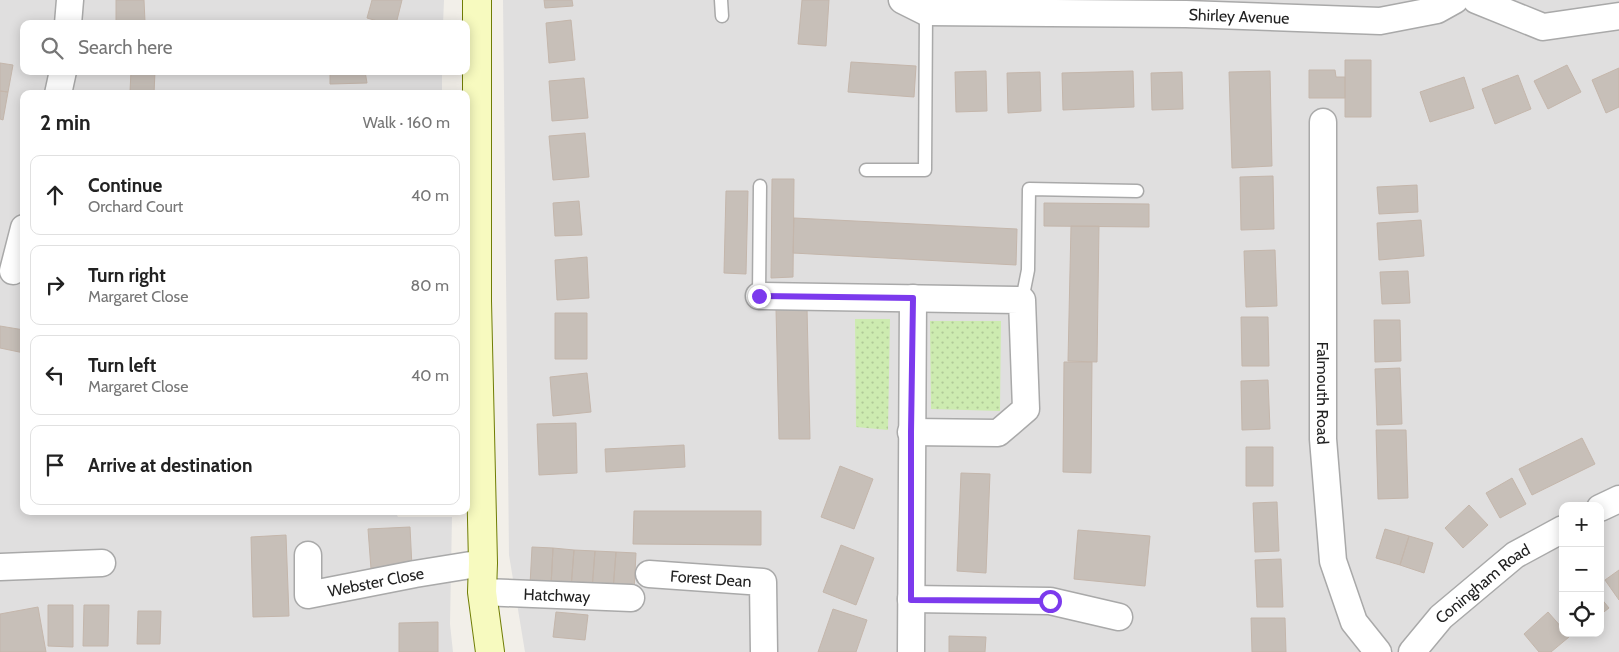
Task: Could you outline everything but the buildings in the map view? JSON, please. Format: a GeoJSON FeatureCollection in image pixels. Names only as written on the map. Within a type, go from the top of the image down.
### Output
{"type":"FeatureCollection","features":[{"type":"Feature","properties":{"kind":"street"},"geometry":{"type":"LineString","coordinates":[[68,20],[70,0]]}},
{"type":"Feature","properties":{"kind":"street"},"geometry":{"type":"LineString","coordinates":[[476,0],[472,301],[474,496],[484,563],[482,592],[490,652]]}},
{"type":"Feature","properties":{"kind":"street","name":"Shirley Avenue"},"geometry":{"type":"LineString","coordinates":[[902,0],[926,12],[1186,7],[1380,21],[1437,10],[1455,0]]}},
{"type":"Feature","properties":{"kind":"street"},"geometry":{"type":"LineString","coordinates":[[1476,0],[1543,27],[1619,16]]}},
{"type":"Feature","properties":{"kind":"street"},"geometry":{"type":"LineString","coordinates":[[59,90],[62,75]]}},
{"type":"Feature","properties":{"kind":"street","name":"Falmouth Road"},"geometry":{"type":"LineString","coordinates":[[1323,122],[1323,439],[1333,560],[1354,622],[1378,652]]}},
{"type":"Feature","properties":{"kind":"street"},"geometry":{"type":"LineString","coordinates":[[12,271],[20,242]]}},
{"type":"Feature","properties":{"kind":"street"},"geometry":{"type":"LineString","coordinates":[[759,296],[1022,300],[1026,408],[998,433],[911,432]]}},
{"type":"Feature","properties":{"kind":"street"},"geometry":{"type":"LineString","coordinates":[[910,652],[913,298]]}},
{"type":"Feature","properties":{"kind":"street"},"geometry":{"type":"LineString","coordinates":[[1604,506],[1619,499]]}},
{"type":"Feature","properties":{"kind":"street","name":"Coningham Road"},"geometry":{"type":"LineString","coordinates":[[1412,652],[1441,617],[1514,556],[1559,531]]}},
{"type":"Feature","properties":{"kind":"street","name":"Webster Close"},"geometry":{"type":"LineString","coordinates":[[308,555],[308,595],[415,574],[484,563]]}},
{"type":"Feature","properties":{"kind":"street"},"geometry":{"type":"LineString","coordinates":[[0,567],[102,563]]}},
{"type":"Feature","properties":{"kind":"street","name":"Forest Dean"},"geometry":{"type":"LineString","coordinates":[[649,574],[764,582],[764,652]]}},
{"type":"Feature","properties":{"kind":"street","name":"Hatchway"},"geometry":{"type":"LineString","coordinates":[[482,592],[632,598]]}},
{"type":"Feature","properties":{"kind":"street"},"geometry":{"type":"LineString","coordinates":[[911,600],[1050,601],[1119,617]]}},
{"type":"Feature","properties":{"kind":"lane"},"geometry":{"type":"LineString","coordinates":[[721,0],[722,16]]}},
{"type":"Feature","properties":{"kind":"lane"},"geometry":{"type":"LineString","coordinates":[[866,170],[925,170],[926,12]]}},
{"type":"Feature","properties":{"kind":"lane"},"geometry":{"type":"LineString","coordinates":[[759,296],[760,186]]}},
{"type":"Feature","properties":{"kind":"lane"},"geometry":{"type":"LineString","coordinates":[[1022,300],[1028,270],[1029,189],[1137,191]]}},
{"type":"Feature","properties":{"kind":"shaded area"},"geometry":{"type":"Polygon","coordinates":[[[0,0],[444,0],[443,20],[20,20],[20,75],[442,75],[442,90],[20,90],[20,515],[397,515],[398,517],[452,517],[450,624],[453,652],[0,652],[0,0]]]}},
{"type":"Feature","properties":{"kind":"shaded area"},"geometry":{"type":"Polygon","coordinates":[[[503,0],[1619,0],[1619,652],[525,652],[509,555],[503,0]]]}},
{"type":"Feature","properties":{"kind":"green space"},"geometry":{"type":"Polygon","coordinates":[[[855,319],[890,319],[888,430],[856,427],[855,319]]]}},
{"type":"Feature","properties":{"kind":"green space"},"geometry":{"type":"Polygon","coordinates":[[[930,321],[1001,321],[1000,411],[931,409],[930,321]]]}},
{"type":"Feature","properties":{"kind":"route"},"geometry":{"type":"LineString","coordinates":[[759,296],[913,298],[911,600],[1050,601]]}}]}
